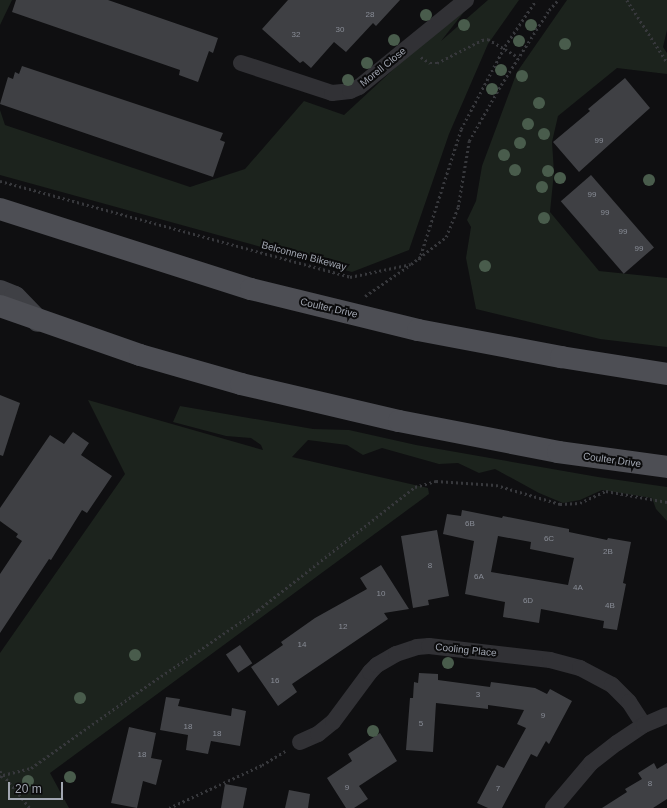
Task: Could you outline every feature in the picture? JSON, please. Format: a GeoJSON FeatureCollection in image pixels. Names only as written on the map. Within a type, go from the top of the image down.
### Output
{"type":"FeatureCollection","features":[{"type":"Feature","properties":{"kind":"main road","name":"Coulter Drive"},"geometry":{"type":"LineString","coordinates":[[0,208],[251,289],[418,330],[561,357],[667,374]]}},
{"type":"Feature","properties":{"kind":"main road"},"geometry":{"type":"LineString","coordinates":[[0,291],[15,297],[38,321]]}},
{"type":"Feature","properties":{"kind":"main road","name":"Coulter Drive"},"geometry":{"type":"LineString","coordinates":[[0,306],[38,321],[140,355],[241,384],[399,421],[558,452],[667,468]]}},
{"type":"Feature","properties":{"kind":"street","name":"Morell Close"},"geometry":{"type":"LineString","coordinates":[[241,63],[332,93],[350,91],[359,87],[466,0]]}},
{"type":"Feature","properties":{"kind":"street","name":"Cooling Place"},"geometry":{"type":"LineString","coordinates":[[300,742],[318,734],[333,722],[370,672],[377,665],[396,654],[417,647],[429,646],[550,660],[580,668],[612,684],[629,702],[644,725]]}},
{"type":"Feature","properties":{"kind":"street"},"geometry":{"type":"LineString","coordinates":[[553,808],[592,763],[617,742],[644,725],[667,715]]}},
{"type":"Feature","properties":{"kind":"path"},"geometry":{"type":"LineString","coordinates":[[419,260],[461,129],[504,49],[536,0]]}},
{"type":"Feature","properties":{"kind":"path","name":"Belconnen Bikeway"},"geometry":{"type":"LineString","coordinates":[[0,180],[350,277],[411,264],[419,260],[446,237],[458,207],[469,141],[518,57],[548,10],[558,0]]}},
{"type":"Feature","properties":{"kind":"path"},"geometry":{"type":"LineString","coordinates":[[627,0],[667,62]]}},
{"type":"Feature","properties":{"kind":"path"},"geometry":{"type":"LineString","coordinates":[[410,45],[424,60],[436,63],[482,40],[488,39],[518,57]]}},
{"type":"Feature","properties":{"kind":"path"},"geometry":{"type":"LineString","coordinates":[[344,312],[411,264]]}},
{"type":"Feature","properties":{"kind":"path"},"geometry":{"type":"LineString","coordinates":[[0,777],[31,768],[132,696],[258,610],[415,487],[436,481],[496,484],[560,504],[580,503],[606,491],[667,502]]}},
{"type":"Feature","properties":{"kind":"path"},"geometry":{"type":"LineString","coordinates":[[169,808],[262,765],[300,742]]}},
{"type":"Feature","properties":{"kind":"path"},"geometry":{"type":"LineString","coordinates":[[0,771],[30,808]]}},
{"type":"Feature","properties":{"kind":"shaded area"},"geometry":{"type":"Polygon","coordinates":[[[0,0],[12,0],[0,25],[0,0]]]}},
{"type":"Feature","properties":{"kind":"shaded area"},"geometry":{"type":"Polygon","coordinates":[[[488,0],[519,0],[488,44],[449,134],[409,250],[352,272],[0,175],[0,110],[5,125],[190,187],[245,169],[304,101],[344,115],[410,54],[464,12],[441,41],[488,0]]]}},
{"type":"Feature","properties":{"kind":"shaded area"},"geometry":{"type":"Polygon","coordinates":[[[567,0],[667,0],[667,30],[663,47],[667,53],[667,74],[617,68],[558,116],[552,142],[554,172],[550,212],[599,271],[667,278],[667,347],[600,339],[476,309],[466,258],[471,227],[467,220],[476,201],[482,166],[517,72],[567,0]]]}},
{"type":"Feature","properties":{"kind":"shaded area"},"geometry":{"type":"Polygon","coordinates":[[[88,400],[263,450],[261,445],[251,438],[226,436],[173,422],[180,406],[313,429],[349,430],[416,445],[598,477],[667,487],[667,521],[656,509],[652,498],[602,490],[580,500],[563,503],[539,493],[495,469],[479,473],[458,463],[439,464],[382,448],[363,455],[347,445],[308,440],[292,457],[428,488],[429,494],[50,773],[69,808],[0,808],[0,653],[125,474],[88,400]]]}},
{"type":"Feature","properties":{"kind":"building"},"geometry":{"type":"Polygon","coordinates":[[[16,0],[108,0],[218,38],[213,53],[209,51],[198,82],[179,75],[180,70],[12,12],[16,0]]]}},
{"type":"Feature","properties":{"kind":"building"},"geometry":{"type":"Polygon","coordinates":[[[288,0],[400,0],[376,26],[373,23],[346,52],[334,42],[311,68],[303,61],[300,63],[262,29],[288,0]]]}},
{"type":"Feature","properties":{"kind":"building"},"geometry":{"type":"Polygon","coordinates":[[[22,66],[223,133],[220,140],[225,142],[213,177],[0,104],[8,77],[13,79],[15,72],[19,74],[22,66]]]}},
{"type":"Feature","properties":{"kind":"building"},"geometry":{"type":"Polygon","coordinates":[[[625,78],[650,108],[579,172],[553,142],[590,111],[588,109],[625,78]]]}},
{"type":"Feature","properties":{"kind":"building"},"geometry":{"type":"Polygon","coordinates":[[[591,175],[654,247],[624,274],[561,201],[591,175]]]}},
{"type":"Feature","properties":{"kind":"building"},"geometry":{"type":"Polygon","coordinates":[[[0,395],[20,403],[3,456],[0,455],[0,395]]]}},
{"type":"Feature","properties":{"kind":"building"},"geometry":{"type":"Polygon","coordinates":[[[73,432],[89,443],[81,455],[112,476],[87,513],[82,510],[51,560],[49,559],[0,633],[0,574],[22,541],[16,537],[18,534],[0,521],[0,508],[50,435],[64,444],[73,432]]]}},
{"type":"Feature","properties":{"kind":"building"},"geometry":{"type":"Polygon","coordinates":[[[462,510],[502,518],[503,516],[569,529],[569,532],[607,540],[608,538],[631,542],[623,583],[626,584],[617,630],[603,628],[604,621],[541,609],[539,623],[503,617],[505,602],[465,594],[474,541],[443,534],[447,514],[461,516],[462,510]],[[498,536],[491,572],[568,585],[574,558],[530,549],[531,542],[498,536]]]}},
{"type":"Feature","properties":{"kind":"building"},"geometry":{"type":"Polygon","coordinates":[[[437,530],[449,596],[428,600],[429,605],[413,608],[401,536],[437,530]]]}},
{"type":"Feature","properties":{"kind":"building"},"geometry":{"type":"Polygon","coordinates":[[[381,565],[409,609],[384,613],[388,619],[292,684],[297,692],[278,706],[251,667],[283,645],[281,642],[315,618],[367,589],[360,578],[381,565]]]}},
{"type":"Feature","properties":{"kind":"building"},"geometry":{"type":"Polygon","coordinates":[[[240,645],[252,663],[238,673],[226,655],[240,645]]]}},
{"type":"Feature","properties":{"kind":"building"},"geometry":{"type":"Polygon","coordinates":[[[419,673],[438,674],[438,680],[490,687],[491,682],[535,688],[547,694],[550,689],[572,701],[549,744],[546,741],[537,757],[531,754],[502,808],[488,808],[477,803],[497,765],[504,768],[526,728],[517,724],[524,710],[488,705],[488,709],[436,703],[433,752],[406,750],[410,698],[413,698],[414,682],[418,683],[419,673]]]}},
{"type":"Feature","properties":{"kind":"building"},"geometry":{"type":"Polygon","coordinates":[[[166,697],[180,699],[178,706],[231,716],[232,708],[246,711],[240,746],[211,741],[208,754],[186,750],[188,735],[160,730],[166,697]]]}},
{"type":"Feature","properties":{"kind":"building"},"geometry":{"type":"Polygon","coordinates":[[[129,727],[156,733],[151,758],[162,760],[156,785],[143,781],[137,808],[111,803],[129,727]]]}},
{"type":"Feature","properties":{"kind":"building"},"geometry":{"type":"Polygon","coordinates":[[[380,733],[397,761],[359,786],[368,799],[354,808],[346,808],[327,778],[352,761],[348,754],[380,733]]]}},
{"type":"Feature","properties":{"kind":"building"},"geometry":{"type":"Polygon","coordinates":[[[654,763],[657,769],[667,763],[667,799],[653,808],[602,808],[627,792],[625,789],[642,779],[638,773],[654,763]]]}},
{"type":"Feature","properties":{"kind":"building"},"geometry":{"type":"Polygon","coordinates":[[[225,784],[247,788],[243,808],[221,808],[225,784]]]}},
{"type":"Feature","properties":{"kind":"building"},"geometry":{"type":"Polygon","coordinates":[[[289,790],[310,794],[308,808],[285,808],[289,790]]]}}]}
